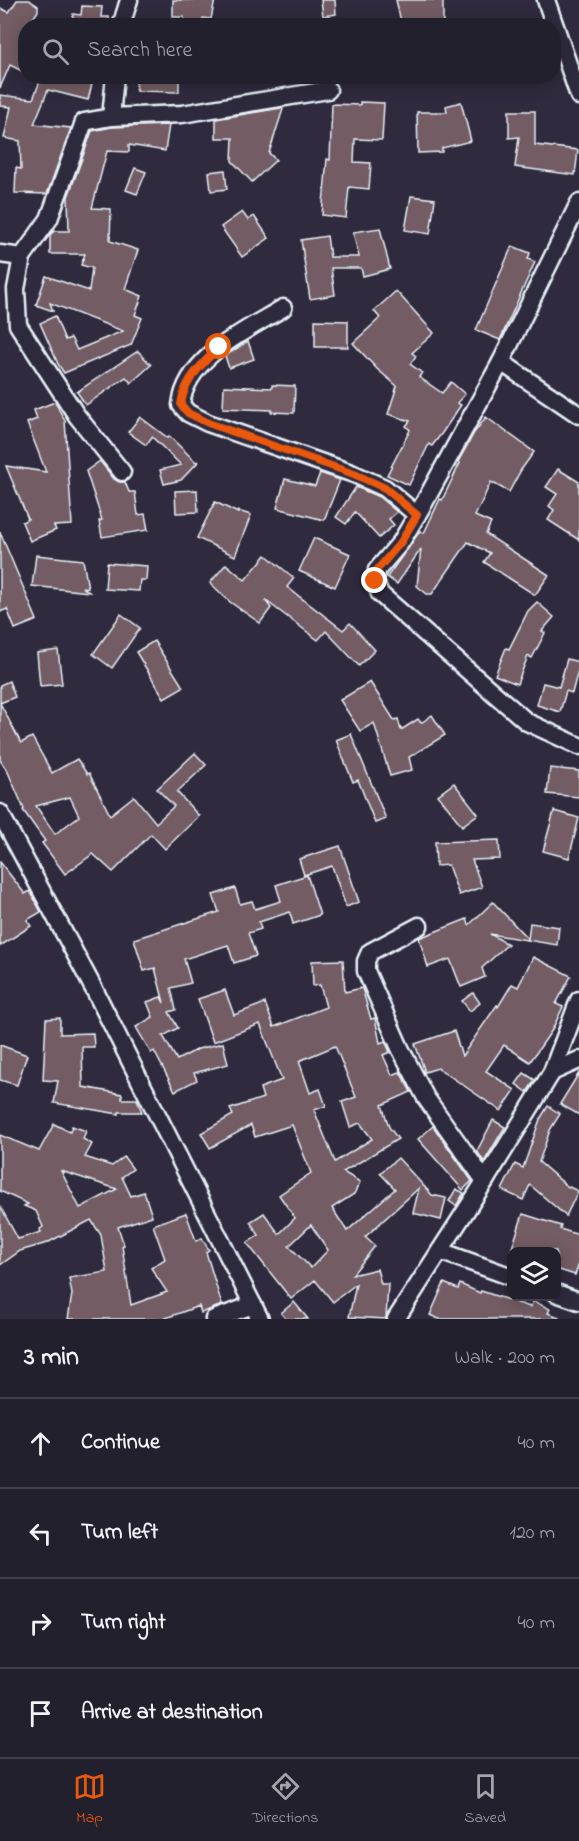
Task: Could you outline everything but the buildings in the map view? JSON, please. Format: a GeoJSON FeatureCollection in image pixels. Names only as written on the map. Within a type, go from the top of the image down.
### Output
{"type":"FeatureCollection","features":[{"type":"Feature","properties":{"kind":"street"},"geometry":{"type":"LineString","coordinates":[[123,18],[129,0]]}},
{"type":"Feature","properties":{"kind":"street"},"geometry":{"type":"LineString","coordinates":[[546,0],[552,18]]}},
{"type":"Feature","properties":{"kind":"street"},"geometry":{"type":"LineString","coordinates":[[561,44],[579,96]]}},
{"type":"Feature","properties":{"kind":"street"},"geometry":{"type":"LineString","coordinates":[[111,117],[114,84]]}},
{"type":"Feature","properties":{"kind":"street"},"geometry":{"type":"LineString","coordinates":[[122,472],[77,416],[18,325],[16,288],[22,256],[49,219],[84,122],[111,117],[182,114],[328,90]]}},
{"type":"Feature","properties":{"kind":"street"},"geometry":{"type":"LineString","coordinates":[[579,204],[501,362],[401,542],[377,570],[375,581],[380,594],[526,722],[579,746]]}},
{"type":"Feature","properties":{"kind":"street"},"geometry":{"type":"LineString","coordinates":[[0,254],[22,256]]}},
{"type":"Feature","properties":{"kind":"street"},"geometry":{"type":"LineString","coordinates":[[283,308],[219,347],[190,377],[182,394],[181,405],[188,413],[208,423],[354,474],[385,488],[417,515]]}},
{"type":"Feature","properties":{"kind":"street"},"geometry":{"type":"LineString","coordinates":[[501,362],[579,415]]}},
{"type":"Feature","properties":{"kind":"street"},"geometry":{"type":"LineString","coordinates":[[0,813],[95,991],[257,1312],[214,1319]]}},
{"type":"Feature","properties":{"kind":"street"},"geometry":{"type":"LineString","coordinates":[[419,926],[370,952],[366,961],[366,971],[400,1048],[426,1098],[485,1181]]}},
{"type":"Feature","properties":{"kind":"street"},"geometry":{"type":"LineString","coordinates":[[396,1319],[552,1072],[579,1000]]}},
{"type":"Feature","properties":{"kind":"street"},"geometry":{"type":"LineString","coordinates":[[552,1072],[579,1060]]}},
{"type":"Feature","properties":{"kind":"street"},"geometry":{"type":"LineString","coordinates":[[440,1251],[507,1274]]}},
{"type":"Feature","properties":{"kind":"street"},"geometry":{"type":"LineString","coordinates":[[561,1295],[579,1301]]}},
{"type":"Feature","properties":{"kind":"route"},"geometry":{"type":"LineString","coordinates":[[219,347],[190,377],[182,394],[181,405],[188,413],[208,423],[354,474],[385,488],[417,515],[401,542],[377,570],[375,581]]}}]}
